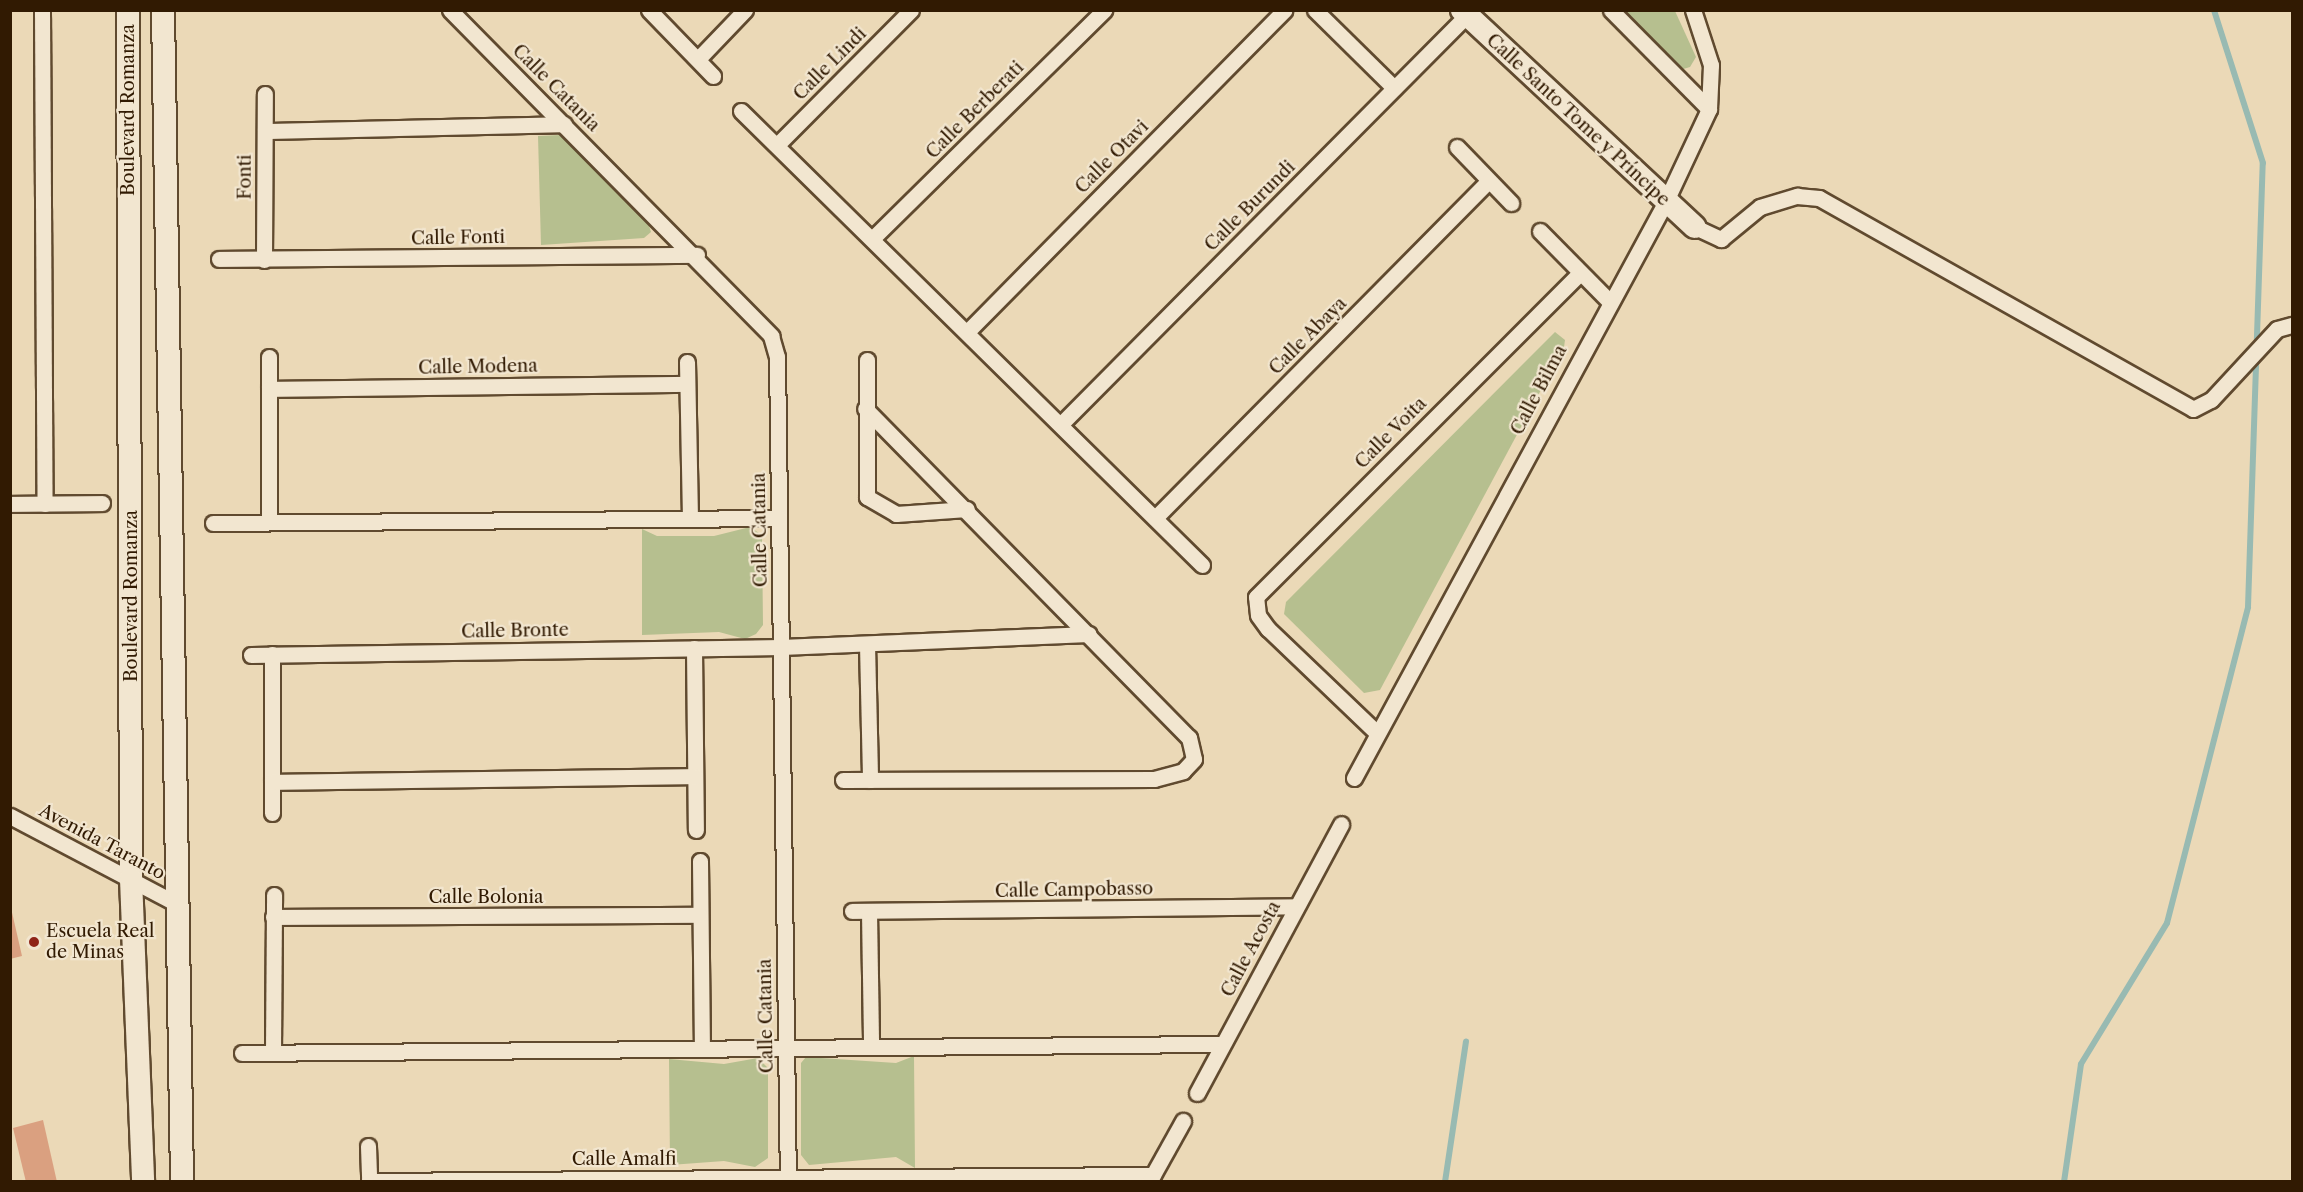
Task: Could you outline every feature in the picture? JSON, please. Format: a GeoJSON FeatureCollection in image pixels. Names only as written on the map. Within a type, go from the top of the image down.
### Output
{"type":"FeatureCollection","features":[{"type":"Feature","properties":{"kind":"main road","name":"Boulevard Romanza"},"geometry":{"type":"LineString","coordinates":[[128,10],[131,879],[143,1182]]}},
{"type":"Feature","properties":{"kind":"main road","name":"Boulevard Romanza"},"geometry":{"type":"LineString","coordinates":[[163,10],[175,903],[182,1182]]}},
{"type":"Feature","properties":{"kind":"main road","name":"Calle Santo Tome y Príncipe"},"geometry":{"type":"LineString","coordinates":[[1464,13],[1665,203],[1695,227]]}},
{"type":"Feature","properties":{"kind":"street"},"geometry":{"type":"LineString","coordinates":[[42,10],[45,504]]}},
{"type":"Feature","properties":{"kind":"street","name":"Calle Catania"},"geometry":{"type":"LineString","coordinates":[[450,10],[697,255],[771,336],[777,357],[788,1179]]}},
{"type":"Feature","properties":{"kind":"street"},"geometry":{"type":"LineString","coordinates":[[649,10],[713,76]]}},
{"type":"Feature","properties":{"kind":"street"},"geometry":{"type":"LineString","coordinates":[[698,58],[745,10]]}},
{"type":"Feature","properties":{"kind":"street","name":"Calle Lindi"},"geometry":{"type":"LineString","coordinates":[[777,145],[911,10]]}},
{"type":"Feature","properties":{"kind":"street","name":"Calle Berberati"},"geometry":{"type":"LineString","coordinates":[[873,238],[1104,10]]}},
{"type":"Feature","properties":{"kind":"street","name":"Calle Otavi"},"geometry":{"type":"LineString","coordinates":[[967,332],[1284,10]]}},
{"type":"Feature","properties":{"kind":"street"},"geometry":{"type":"LineString","coordinates":[[1316,10],[1394,88]]}},
{"type":"Feature","properties":{"kind":"street"},"geometry":{"type":"LineString","coordinates":[[1611,10],[1709,109]]}},
{"type":"Feature","properties":{"kind":"street","name":"Calle Bilma"},"geometry":{"type":"LineString","coordinates":[[1354,778],[1609,301],[1665,203],[1709,109],[1711,65],[1693,10]]}},
{"type":"Feature","properties":{"kind":"street","name":"Calle Burundi"},"geometry":{"type":"LineString","coordinates":[[1061,424],[1394,88],[1464,13]]}},
{"type":"Feature","properties":{"kind":"street","name":"Fonti"},"geometry":{"type":"LineString","coordinates":[[264,260],[265,94]]}},
{"type":"Feature","properties":{"kind":"street"},"geometry":{"type":"LineString","coordinates":[[741,111],[873,238],[1202,565]]}},
{"type":"Feature","properties":{"kind":"street"},"geometry":{"type":"LineString","coordinates":[[265,131],[564,124]]}},
{"type":"Feature","properties":{"kind":"street"},"geometry":{"type":"LineString","coordinates":[[1456,147],[1511,203]]}},
{"type":"Feature","properties":{"kind":"street","name":"Calle Abaya"},"geometry":{"type":"LineString","coordinates":[[1155,518],[1488,181]]}},
{"type":"Feature","properties":{"kind":"street"},"geometry":{"type":"LineString","coordinates":[[1695,227],[1721,239],[1760,207],[1797,196],[1819,198],[2193,409],[2211,400],[2277,329],[2292,325]]}},
{"type":"Feature","properties":{"kind":"street"},"geometry":{"type":"LineString","coordinates":[[1540,231],[1609,301]]}},
{"type":"Feature","properties":{"kind":"street","name":"Calle Fonti"},"geometry":{"type":"LineString","coordinates":[[219,259],[697,255]]}},
{"type":"Feature","properties":{"kind":"street","name":"Calle Voita"},"geometry":{"type":"LineString","coordinates":[[1377,733],[1268,628],[1255,605],[1263,589],[1580,273]]}},
{"type":"Feature","properties":{"kind":"street"},"geometry":{"type":"LineString","coordinates":[[269,357],[269,521]]}},
{"type":"Feature","properties":{"kind":"street"},"geometry":{"type":"LineString","coordinates":[[867,360],[865,408],[867,497],[896,514],[967,510]]}},
{"type":"Feature","properties":{"kind":"street"},"geometry":{"type":"LineString","coordinates":[[687,363],[690,518]]}},
{"type":"Feature","properties":{"kind":"street","name":"Calle Modena"},"geometry":{"type":"LineString","coordinates":[[269,389],[687,384]]}},
{"type":"Feature","properties":{"kind":"street"},"geometry":{"type":"LineString","coordinates":[[843,780],[1154,779],[1183,771],[1194,759],[1189,738],[865,408]]}},
{"type":"Feature","properties":{"kind":"street"},"geometry":{"type":"LineString","coordinates":[[10,504],[102,503]]}},
{"type":"Feature","properties":{"kind":"street"},"geometry":{"type":"LineString","coordinates":[[213,523],[779,518]]}},
{"type":"Feature","properties":{"kind":"street","name":"Calle Bronte"},"geometry":{"type":"LineString","coordinates":[[251,655],[781,647],[1089,634]]}},
{"type":"Feature","properties":{"kind":"street"},"geometry":{"type":"LineString","coordinates":[[867,644],[870,780]]}},
{"type":"Feature","properties":{"kind":"street"},"geometry":{"type":"LineString","coordinates":[[694,648],[696,830]]}},
{"type":"Feature","properties":{"kind":"street"},"geometry":{"type":"LineString","coordinates":[[272,654],[272,813]]}},
{"type":"Feature","properties":{"kind":"street"},"geometry":{"type":"LineString","coordinates":[[272,782],[695,776]]}},
{"type":"Feature","properties":{"kind":"street","name":"Avenida Taranto"},"geometry":{"type":"LineString","coordinates":[[10,816],[175,903]]}},
{"type":"Feature","properties":{"kind":"street","name":"Calle Acosta"},"geometry":{"type":"LineString","coordinates":[[1197,1093],[1221,1044],[1341,824]]}},
{"type":"Feature","properties":{"kind":"street"},"geometry":{"type":"LineString","coordinates":[[700,861],[702,1045]]}},
{"type":"Feature","properties":{"kind":"street"},"geometry":{"type":"LineString","coordinates":[[273,1051],[274,896]]}},
{"type":"Feature","properties":{"kind":"street","name":"Calle Campobasso"},"geometry":{"type":"LineString","coordinates":[[852,911],[1295,906]]}},
{"type":"Feature","properties":{"kind":"street"},"geometry":{"type":"LineString","coordinates":[[869,912],[871,1044]]}},
{"type":"Feature","properties":{"kind":"street","name":"Calle Bolonia"},"geometry":{"type":"LineString","coordinates":[[273,917],[699,915]]}},
{"type":"Feature","properties":{"kind":"street"},"geometry":{"type":"LineString","coordinates":[[242,1053],[702,1045],[1221,1044]]}},
{"type":"Feature","properties":{"kind":"street"},"geometry":{"type":"LineString","coordinates":[[1151,1178],[1183,1121]]}},
{"type":"Feature","properties":{"kind":"street"},"geometry":{"type":"LineString","coordinates":[[368,1146],[369,1181]]}},
{"type":"Feature","properties":{"kind":"street","name":"Calle Amalfi"},"geometry":{"type":"LineString","coordinates":[[369,1181],[1151,1178]]}},
{"type":"Feature","properties":{"kind":"green space"},"geometry":{"type":"Polygon","coordinates":[[[1619,11],[1675,11],[1696,57],[1690,67],[1680,70],[1619,11]]]}},
{"type":"Feature","properties":{"kind":"green space"},"geometry":{"type":"Polygon","coordinates":[[[560,135],[647,219],[651,232],[644,238],[541,245],[538,136],[560,135]]]}},
{"type":"Feature","properties":{"kind":"green space"},"geometry":{"type":"Polygon","coordinates":[[[1555,332],[1565,340],[1564,347],[1380,690],[1364,693],[1284,614],[1286,602],[1555,332]]]}},
{"type":"Feature","properties":{"kind":"green space"},"geometry":{"type":"Polygon","coordinates":[[[750,527],[762,535],[763,625],[756,634],[745,639],[719,632],[642,635],[642,529],[657,536],[714,536],[750,527]]]}},
{"type":"Feature","properties":{"kind":"green space"},"geometry":{"type":"Polygon","coordinates":[[[914,1056],[915,1168],[896,1157],[809,1165],[801,1155],[801,1063],[806,1057],[896,1063],[914,1056]]]}},
{"type":"Feature","properties":{"kind":"green space"},"geometry":{"type":"Polygon","coordinates":[[[758,1058],[768,1068],[768,1158],[755,1167],[724,1161],[670,1165],[669,1059],[724,1064],[758,1058]]]}},
{"type":"Feature","properties":{"kind":"building"},"geometry":{"type":"Polygon","coordinates":[[[10,909],[22,956],[10,959],[10,909]]]}},
{"type":"Feature","properties":{"kind":"building"},"geometry":{"type":"Polygon","coordinates":[[[43,1120],[57,1182],[26,1182],[13,1128],[43,1120]]]}},
{"type":"Feature","properties":{"kind":"waterway"},"geometry":{"type":"LineString","coordinates":[[2064,1182],[2081,1064],[2167,923],[2248,607],[2263,163],[2214,10]]}},
{"type":"Feature","properties":{"kind":"waterway"},"geometry":{"type":"LineString","coordinates":[[1445,1182],[1466,1042]]}},
{"type":"Feature","properties":{"kind":"place","name":"Escuela Real de Minas"},"geometry":{"type":"Point","coordinates":[34,942]}}]}
